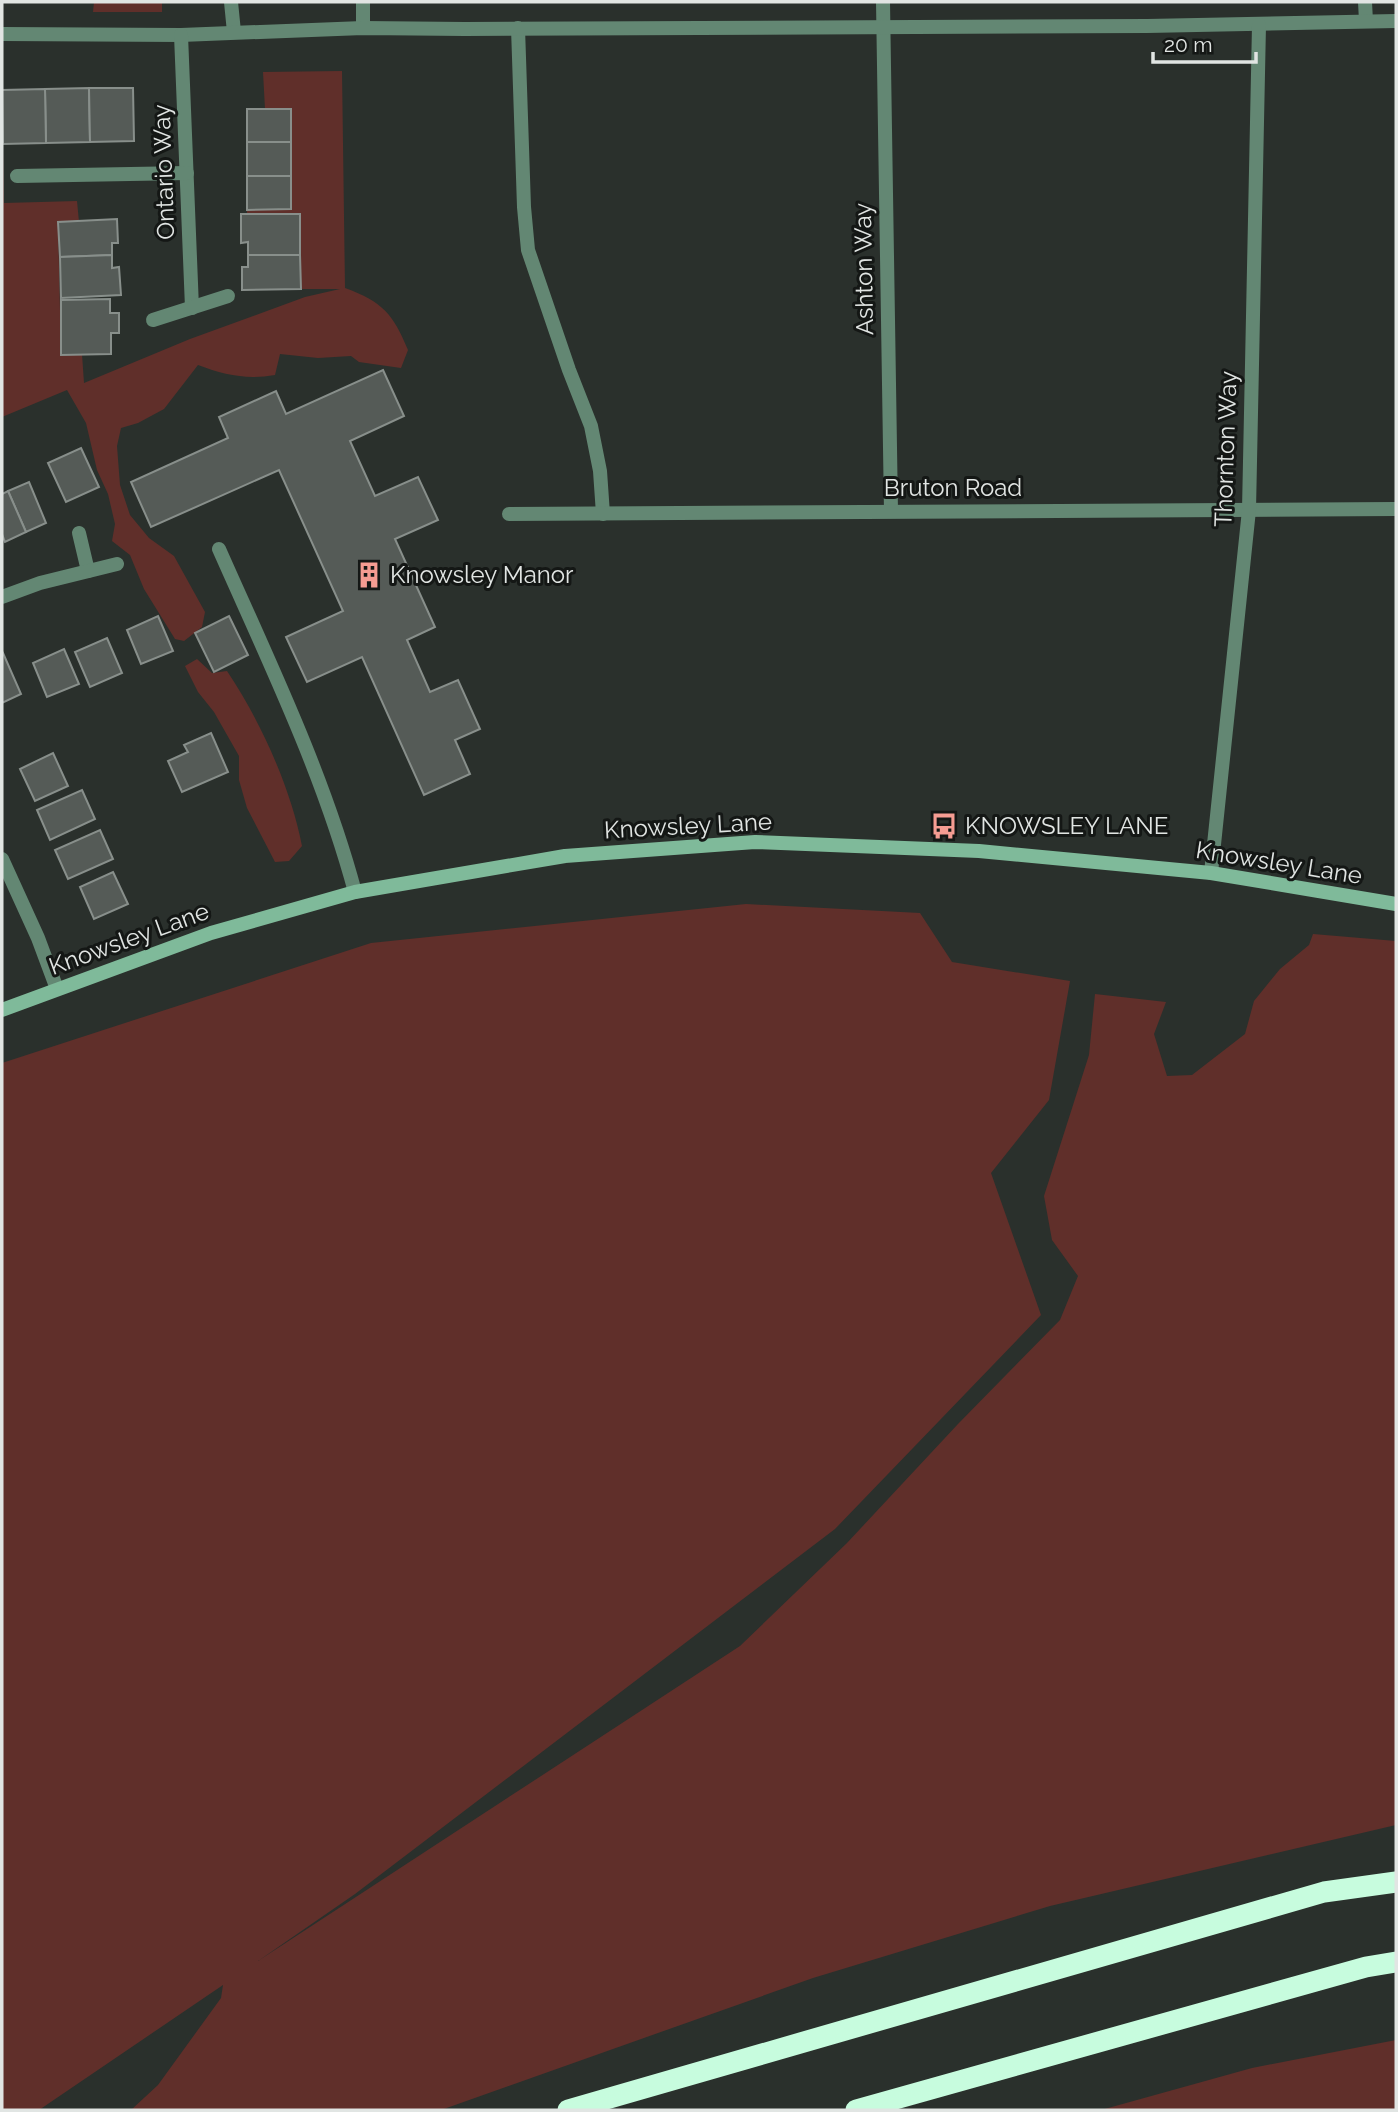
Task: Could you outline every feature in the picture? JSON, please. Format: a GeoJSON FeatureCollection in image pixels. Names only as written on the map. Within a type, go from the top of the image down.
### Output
{"type":"FeatureCollection","features":[{"type":"Feature","properties":{"kind":"highway"},"geometry":{"type":"LineString","coordinates":[[568,2110],[1324,1892],[1396,1882]]}},
{"type":"Feature","properties":{"kind":"highway"},"geometry":{"type":"LineString","coordinates":[[856,2110],[1366,1967],[1396,1962]]}},
{"type":"Feature","properties":{"kind":"main road","name":"Knowsley Lane"},"geometry":{"type":"LineString","coordinates":[[2,1010],[211,933],[355,892],[565,856],[755,842],[979,851],[1211,873],[1396,904]]}},
{"type":"Feature","properties":{"kind":"street"},"geometry":{"type":"LineString","coordinates":[[231,2],[234,32]]}},
{"type":"Feature","properties":{"kind":"street"},"geometry":{"type":"LineString","coordinates":[[363,2],[363,28]]}},
{"type":"Feature","properties":{"kind":"street","name":"Ashton Way"},"geometry":{"type":"LineString","coordinates":[[883,2],[891,511]]}},
{"type":"Feature","properties":{"kind":"street"},"geometry":{"type":"LineString","coordinates":[[1365,2],[1366,21]]}},
{"type":"Feature","properties":{"kind":"street"},"geometry":{"type":"LineString","coordinates":[[2,34],[181,35],[363,28],[1396,21]]}},
{"type":"Feature","properties":{"kind":"street","name":"Thornton Way"},"geometry":{"type":"LineString","coordinates":[[1211,873],[1249,510],[1259,24]]}},
{"type":"Feature","properties":{"kind":"street"},"geometry":{"type":"LineString","coordinates":[[518,28],[528,250],[591,426],[600,471],[603,514]]}},
{"type":"Feature","properties":{"kind":"street","name":"Ontario Way"},"geometry":{"type":"LineString","coordinates":[[181,35],[192,308]]}},
{"type":"Feature","properties":{"kind":"street"},"geometry":{"type":"LineString","coordinates":[[17,176],[187,173]]}},
{"type":"Feature","properties":{"kind":"street"},"geometry":{"type":"LineString","coordinates":[[153,320],[228,296]]}},
{"type":"Feature","properties":{"kind":"street","name":"Bruton Road"},"geometry":{"type":"LineString","coordinates":[[509,514],[1396,509]]}},
{"type":"Feature","properties":{"kind":"street"},"geometry":{"type":"LineString","coordinates":[[79,533],[88,571]]}},
{"type":"Feature","properties":{"kind":"street"},"geometry":{"type":"LineString","coordinates":[[219,549],[297,726],[343,845],[355,892]]}},
{"type":"Feature","properties":{"kind":"street"},"geometry":{"type":"LineString","coordinates":[[2,597],[40,583],[117,564]]}},
{"type":"Feature","properties":{"kind":"street"},"geometry":{"type":"LineString","coordinates":[[2,859],[38,938],[57,989]]}},
{"type":"Feature","properties":{"kind":"shaded area"},"geometry":{"type":"Polygon","coordinates":[[[94,2],[162,2],[162,12],[93,12],[94,2]]]}},
{"type":"Feature","properties":{"kind":"shaded area"},"geometry":{"type":"Polygon","coordinates":[[[342,71],[345,288],[378,304],[397,327],[408,350],[401,368],[359,362],[351,356],[318,358],[280,354],[275,375],[236,376],[198,365],[164,409],[138,423],[121,428],[117,446],[120,485],[130,515],[149,538],[174,556],[205,612],[202,627],[184,641],[175,639],[144,589],[130,555],[112,541],[115,524],[108,494],[97,470],[86,423],[67,390],[2,417],[2,99],[4,203],[77,201],[79,222],[58,223],[61,354],[82,354],[84,383],[190,339],[305,297],[340,289],[301,289],[300,214],[247,215],[247,210],[291,209],[291,109],[265,109],[263,72],[342,71]]]}},
{"type":"Feature","properties":{"kind":"shaded area"},"geometry":{"type":"Polygon","coordinates":[[[197,659],[212,673],[227,671],[273,755],[290,801],[302,846],[289,861],[275,862],[247,808],[239,780],[239,756],[214,712],[198,692],[185,666],[197,659]]]}},
{"type":"Feature","properties":{"kind":"shaded area"},"geometry":{"type":"Polygon","coordinates":[[[746,904],[920,913],[952,962],[1070,981],[1049,1100],[991,1173],[1041,1315],[835,1529],[355,1894],[258,1961],[740,1646],[847,1543],[1060,1320],[1078,1276],[1052,1240],[1044,1196],[1089,1055],[1095,994],[1166,1002],[1154,1034],[1167,1076],[1192,1075],[1245,1034],[1254,1001],[1280,969],[1309,945],[1313,934],[1396,941],[1396,1825],[1050,1906],[813,1978],[441,2110],[131,2110],[158,2085],[221,1998],[223,1985],[39,2110],[2,2110],[2,1063],[371,943],[746,904]]]}},
{"type":"Feature","properties":{"kind":"shaded area"},"geometry":{"type":"Polygon","coordinates":[[[1396,2040],[1396,2110],[1101,2110],[1252,2068],[1396,2040]]]}},
{"type":"Feature","properties":{"kind":"building"},"geometry":{"type":"Polygon","coordinates":[[[89,88],[90,142],[46,143],[45,89],[89,88]]]}},
{"type":"Feature","properties":{"kind":"building"},"geometry":{"type":"Polygon","coordinates":[[[89,88],[133,88],[134,141],[90,142],[89,88]]]}},
{"type":"Feature","properties":{"kind":"building"},"geometry":{"type":"Polygon","coordinates":[[[45,89],[46,143],[3,144],[2,90],[45,89]]]}},
{"type":"Feature","properties":{"kind":"building"},"geometry":{"type":"Polygon","coordinates":[[[247,109],[291,109],[291,142],[247,142],[247,109]]]}},
{"type":"Feature","properties":{"kind":"building"},"geometry":{"type":"Polygon","coordinates":[[[247,142],[291,142],[291,176],[247,176],[247,142]]]}},
{"type":"Feature","properties":{"kind":"building"},"geometry":{"type":"Polygon","coordinates":[[[247,176],[291,176],[291,209],[247,210],[247,176]]]}},
{"type":"Feature","properties":{"kind":"building"},"geometry":{"type":"Polygon","coordinates":[[[241,214],[300,214],[300,255],[248,255],[248,242],[241,243],[241,214]]]}},
{"type":"Feature","properties":{"kind":"building"},"geometry":{"type":"Polygon","coordinates":[[[117,219],[118,243],[112,243],[112,255],[60,257],[58,222],[117,219]]]}},
{"type":"Feature","properties":{"kind":"building"},"geometry":{"type":"Polygon","coordinates":[[[112,255],[112,268],[119,267],[121,295],[61,298],[60,257],[112,255]]]}},
{"type":"Feature","properties":{"kind":"building"},"geometry":{"type":"Polygon","coordinates":[[[248,255],[300,255],[301,289],[242,290],[242,267],[248,267],[248,255]]]}},
{"type":"Feature","properties":{"kind":"building"},"geometry":{"type":"Polygon","coordinates":[[[110,299],[110,313],[119,313],[119,333],[111,333],[111,354],[61,355],[61,300],[110,299]]]}},
{"type":"Feature","properties":{"kind":"building","name":"Knowsley Manor"},"geometry":{"type":"Polygon","coordinates":[[[383,370],[404,416],[350,441],[375,496],[418,477],[438,520],[395,539],[435,627],[407,640],[430,692],[458,680],[480,729],[455,740],[470,774],[424,795],[362,657],[307,682],[286,637],[343,611],[279,470],[151,527],[131,482],[228,438],[219,417],[276,391],[286,414],[383,370]]]}},
{"type":"Feature","properties":{"kind":"building"},"geometry":{"type":"Polygon","coordinates":[[[81,448],[99,487],[66,502],[48,463],[81,448]]]}},
{"type":"Feature","properties":{"kind":"building"},"geometry":{"type":"Polygon","coordinates":[[[29,482],[46,523],[26,532],[8,491],[29,482]]]}},
{"type":"Feature","properties":{"kind":"building"},"geometry":{"type":"Polygon","coordinates":[[[8,491],[26,532],[5,542],[2,534],[2,494],[8,491]]]}},
{"type":"Feature","properties":{"kind":"building"},"geometry":{"type":"Polygon","coordinates":[[[158,616],[173,651],[141,664],[127,630],[158,616]]]}},
{"type":"Feature","properties":{"kind":"building"},"geometry":{"type":"Polygon","coordinates":[[[229,616],[248,655],[214,672],[195,633],[229,616]]]}},
{"type":"Feature","properties":{"kind":"building"},"geometry":{"type":"Polygon","coordinates":[[[107,638],[122,673],[90,687],[75,652],[107,638]]]}},
{"type":"Feature","properties":{"kind":"building"},"geometry":{"type":"Polygon","coordinates":[[[64,649],[79,684],[47,697],[33,663],[64,649]]]}},
{"type":"Feature","properties":{"kind":"building"},"geometry":{"type":"Polygon","coordinates":[[[2,654],[21,694],[2,703],[2,654]]]}},
{"type":"Feature","properties":{"kind":"building"},"geometry":{"type":"Polygon","coordinates":[[[211,733],[228,772],[182,792],[168,761],[188,752],[184,745],[211,733]]]}},
{"type":"Feature","properties":{"kind":"building"},"geometry":{"type":"Polygon","coordinates":[[[53,753],[68,786],[35,801],[20,769],[53,753]]]}},
{"type":"Feature","properties":{"kind":"building"},"geometry":{"type":"Polygon","coordinates":[[[82,790],[95,819],[50,840],[37,810],[82,790]]]}},
{"type":"Feature","properties":{"kind":"building"},"geometry":{"type":"Polygon","coordinates":[[[100,830],[113,859],[68,879],[55,850],[100,830]]]}},
{"type":"Feature","properties":{"kind":"building"},"geometry":{"type":"Polygon","coordinates":[[[113,872],[128,904],[94,919],[80,887],[113,872]]]}},
{"type":"Feature","properties":{"kind":"place","name":"Knowsley Manor"},"geometry":{"type":"Point","coordinates":[369,575]}},
{"type":"Feature","properties":{"kind":"place","name":"KNOWSLEY LANE"},"geometry":{"type":"Point","coordinates":[944,826]}}]}
